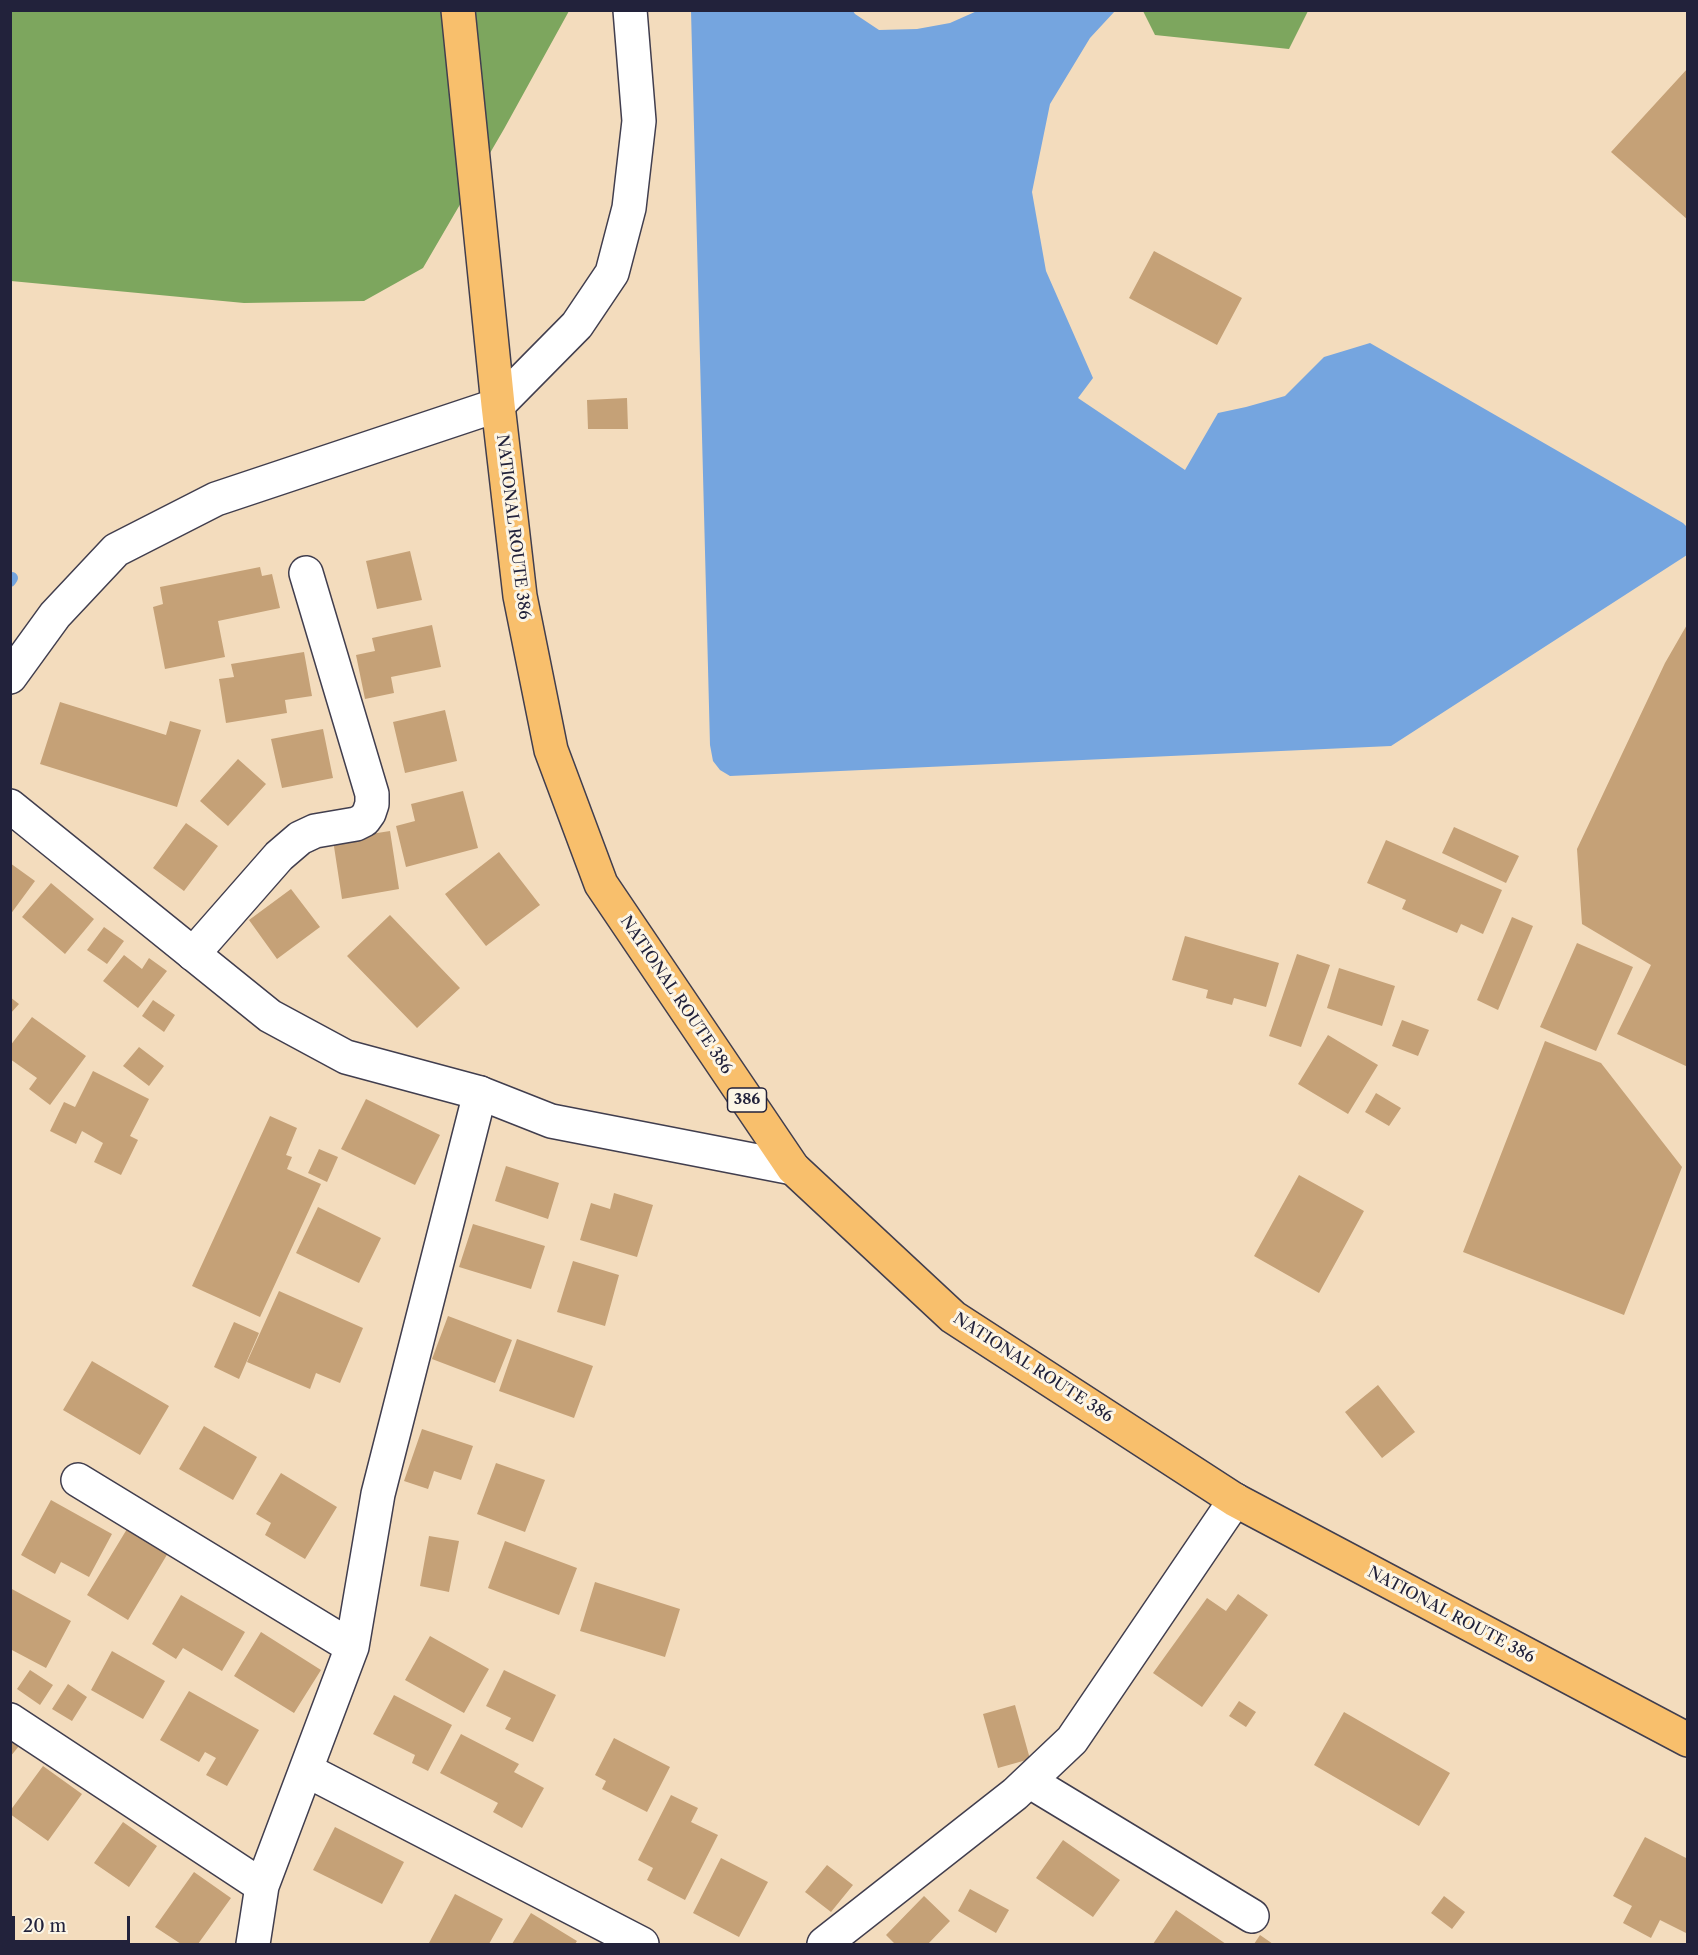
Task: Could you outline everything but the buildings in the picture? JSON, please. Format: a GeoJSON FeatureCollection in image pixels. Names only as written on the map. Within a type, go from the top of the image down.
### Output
{"type":"FeatureCollection","features":[{"type":"Feature","properties":{"kind":"highway","name":"NATIONAL ROUTE 386"},"geometry":{"type":"LineString","coordinates":[[458,10],[520,596],[551,750],[601,884],[793,1168],[953,1317],[1235,1500],[1688,1740]]}},
{"type":"Feature","properties":{"kind":"street"},"geometry":{"type":"LineString","coordinates":[[10,677],[55,615],[116,550],[216,499],[498,405],[577,325],[612,273],[629,208],[639,121],[630,10]]}},
{"type":"Feature","properties":{"kind":"street"},"geometry":{"type":"LineString","coordinates":[[193,954],[279,856],[300,838],[315,831],[356,824],[364,820],[372,804],[372,794],[306,573]]}},
{"type":"Feature","properties":{"kind":"street"},"geometry":{"type":"LineString","coordinates":[[10,806],[270,1016],[346,1057],[480,1093],[551,1121],[793,1168]]}},
{"type":"Feature","properties":{"kind":"street"},"geometry":{"type":"LineString","coordinates":[[253,1944],[262,1886],[352,1647],[378,1494],[480,1093]]}},
{"type":"Feature","properties":{"kind":"street"},"geometry":{"type":"LineString","coordinates":[[78,1480],[352,1647]]}},
{"type":"Feature","properties":{"kind":"street"},"geometry":{"type":"LineString","coordinates":[[824,1944],[1015,1794],[1072,1740],[1235,1500]]}},
{"type":"Feature","properties":{"kind":"street"},"geometry":{"type":"LineString","coordinates":[[10,1720],[262,1886]]}},
{"type":"Feature","properties":{"kind":"street"},"geometry":{"type":"LineString","coordinates":[[306,1770],[642,1944]]}},
{"type":"Feature","properties":{"kind":"street"},"geometry":{"type":"LineString","coordinates":[[1029,1781],[1252,1916]]}},
{"type":"Feature","properties":{"kind":"green space"},"geometry":{"type":"Polygon","coordinates":[[[11,11],[569,11],[423,268],[364,301],[244,303],[11,281],[11,11]]]}},
{"type":"Feature","properties":{"kind":"green space"},"geometry":{"type":"Polygon","coordinates":[[[1143,11],[1308,11],[1289,49],[1155,35],[1143,11]]]}},
{"type":"Feature","properties":{"kind":"water"},"geometry":{"type":"Polygon","coordinates":[[[691,11],[853,11],[879,30],[917,29],[950,23],[977,11],[1115,11],[1090,38],[1050,104],[1032,192],[1046,271],[1093,378],[1078,398],[1185,470],[1218,413],[1285,396],[1324,357],[1370,343],[1683,523],[1687,527],[1687,555],[1391,746],[730,776],[720,770],[713,761],[710,745],[691,11]]]}}]}
